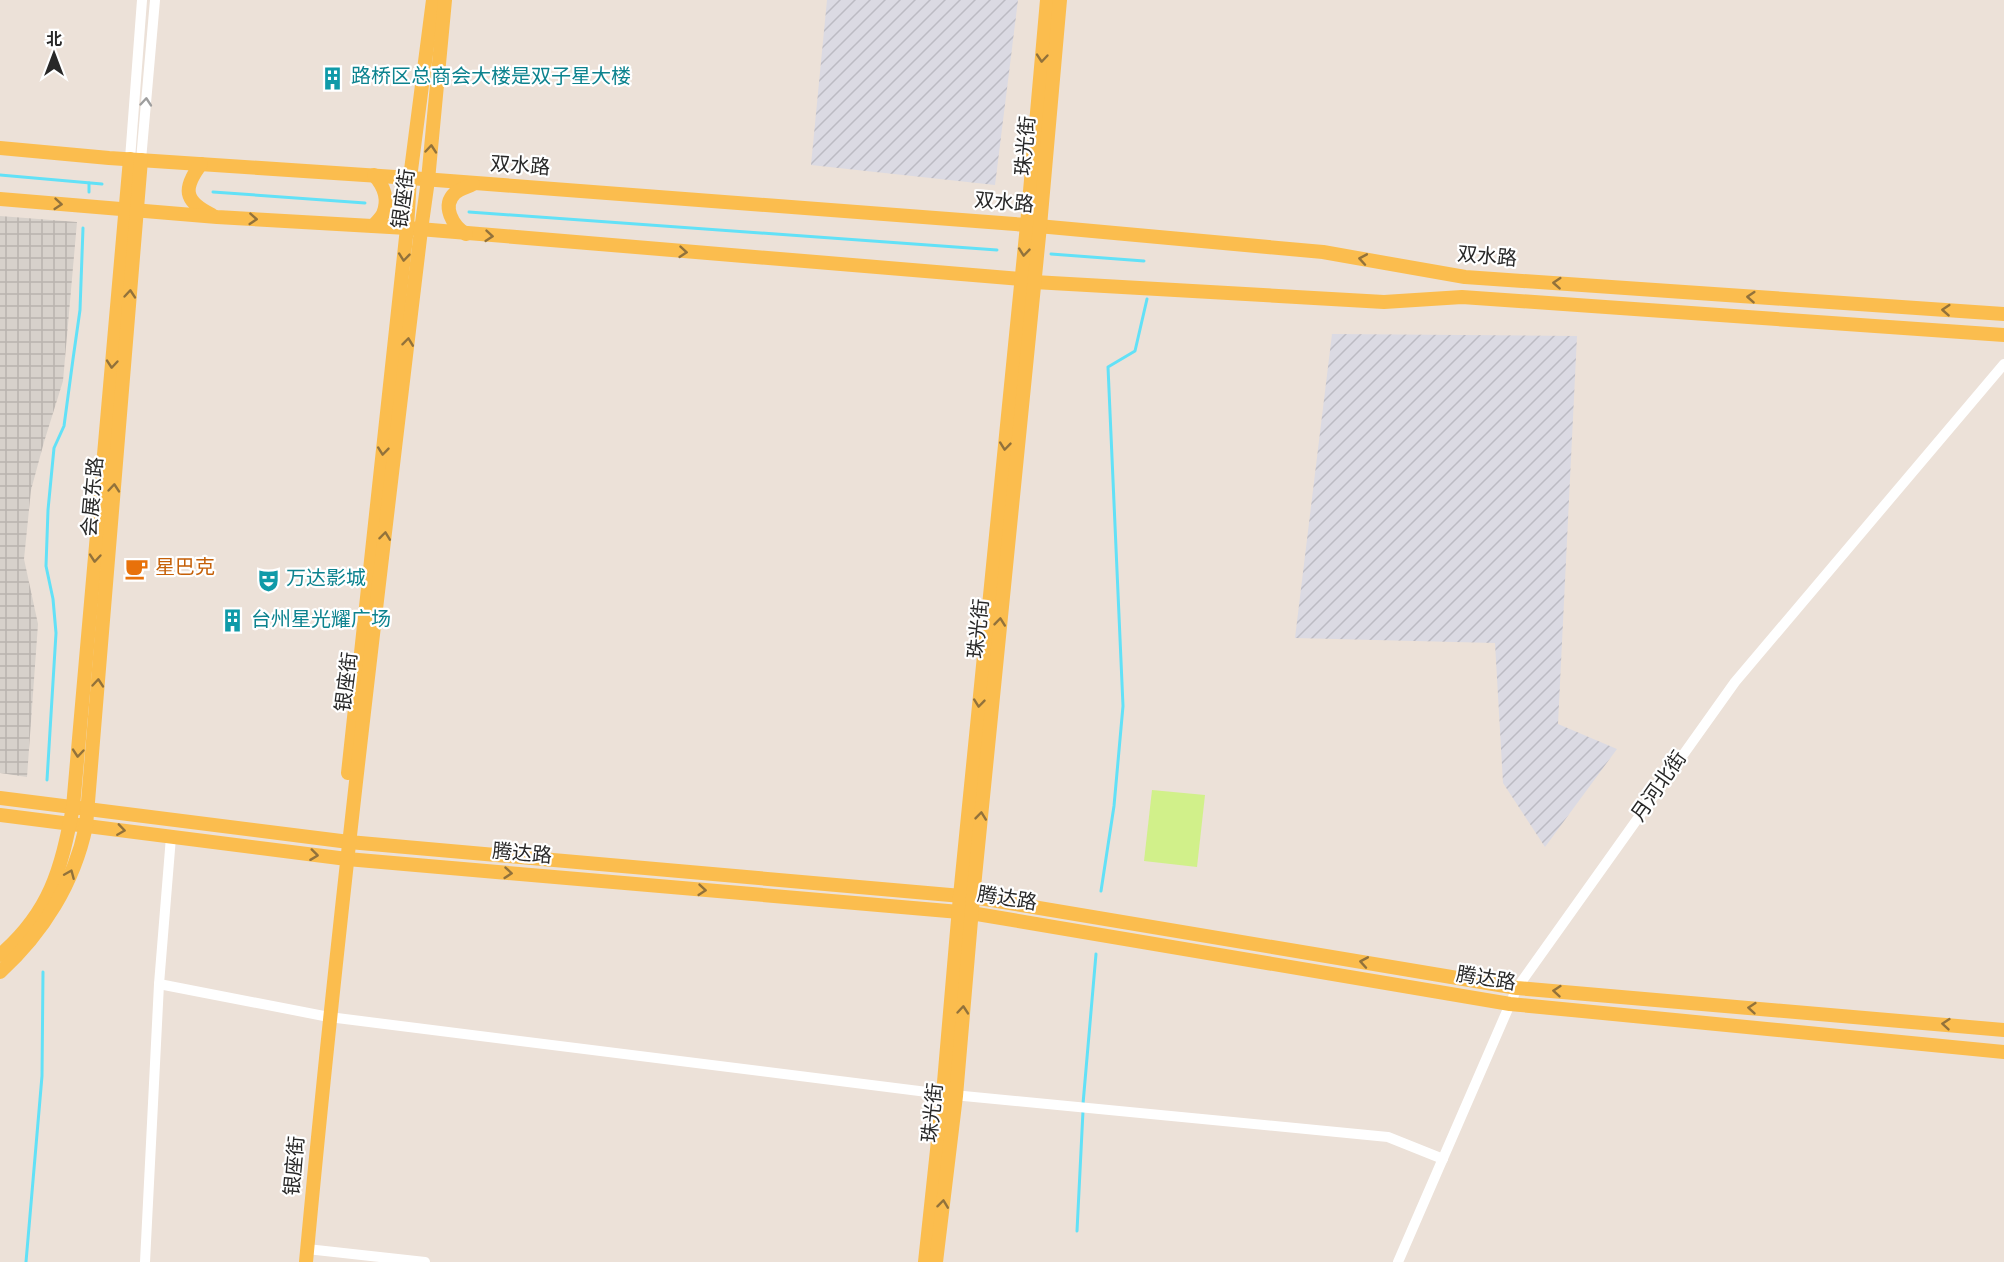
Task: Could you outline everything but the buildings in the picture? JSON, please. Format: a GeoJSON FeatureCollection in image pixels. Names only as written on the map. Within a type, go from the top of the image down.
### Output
{"type":"FeatureCollection","features":[{"type":"Feature","properties":{"kind":"main road","name":"银座街"},"geometry":{"type":"LineString","coordinates":[[414,229],[410,178],[433,0]]}},
{"type":"Feature","properties":{"kind":"main road","name":"银座街"},"geometry":{"type":"LineString","coordinates":[[307,1256],[325,1016],[342,859],[414,229],[428,180],[445,0]]}},
{"type":"Feature","properties":{"kind":"main road","name":"珠光街"},"geometry":{"type":"LineString","coordinates":[[1033,226],[1047,0]]}},
{"type":"Feature","properties":{"kind":"main road","name":"珠光街"},"geometry":{"type":"LineString","coordinates":[[936,1262],[966,896],[1033,226],[1060,0]]}},
{"type":"Feature","properties":{"kind":"main road","name":"双水路"},"geometry":{"type":"LineString","coordinates":[[0,148],[1033,226],[1323,252],[1465,277],[2004,314]]}},
{"type":"Feature","properties":{"kind":"main road"},"geometry":{"type":"LineString","coordinates":[[98,207],[113,202],[121,193],[125,177],[121,166],[109,158]]}},
{"type":"Feature","properties":{"kind":"main road","name":"会展东路"},"geometry":{"type":"LineString","coordinates":[[0,972],[38,932],[57,903],[81,849],[86,826],[81,808],[136,160]]}},
{"type":"Feature","properties":{"kind":"main road"},"geometry":{"type":"LineString","coordinates":[[201,164],[188,184],[189,195],[195,205],[217,217]]}},
{"type":"Feature","properties":{"kind":"main road"},"geometry":{"type":"LineString","coordinates":[[373,226],[383,214],[385,193],[381,183],[374,175]]}},
{"type":"Feature","properties":{"kind":"main road"},"geometry":{"type":"LineString","coordinates":[[466,234],[457,229],[449,215],[450,202],[455,193],[475,183]]}},
{"type":"Feature","properties":{"kind":"main road","name":"双水路"},"geometry":{"type":"LineString","coordinates":[[0,199],[217,217],[414,229],[1028,280],[1384,302],[1462,297],[2004,336]]}},
{"type":"Feature","properties":{"kind":"main road","name":"腾达路"},"geometry":{"type":"LineString","coordinates":[[0,798],[344,842],[966,896],[1517,988],[2004,1030]]}},
{"type":"Feature","properties":{"kind":"main road","name":"会展东路"},"geometry":{"type":"LineString","coordinates":[[0,955],[29,926],[49,896],[66,846],[70,824],[81,808]]}},
{"type":"Feature","properties":{"kind":"main road","name":"腾达路"},"geometry":{"type":"LineString","coordinates":[[0,815],[342,859],[965,913],[1510,1004],[2004,1052]]}},
{"type":"Feature","properties":{"kind":"main road"},"geometry":{"type":"LineString","coordinates":[[298,1262],[325,1016]]}},
{"type":"Feature","properties":{"kind":"main road","name":"珠光街"},"geometry":{"type":"LineString","coordinates":[[925,1262],[950,1095]]}},
{"type":"Feature","properties":{"kind":"street","name":"会展东路"},"geometry":{"type":"LineString","coordinates":[[136,160],[142,0]]}},
{"type":"Feature","properties":{"kind":"street","name":"会展东路"},"geometry":{"type":"LineString","coordinates":[[136,160],[154,0]]}},
{"type":"Feature","properties":{"kind":"street","name":"月河北街"},"geometry":{"type":"LineString","coordinates":[[1398,1262],[1517,988],[1735,682],[2004,364]]}},
{"type":"Feature","properties":{"kind":"street"},"geometry":{"type":"LineString","coordinates":[[145,1262],[159,984],[171,837]]}},
{"type":"Feature","properties":{"kind":"street"},"geometry":{"type":"LineString","coordinates":[[159,984],[325,1016],[950,1095],[1388,1137],[1443,1160]]}},
{"type":"Feature","properties":{"kind":"street"},"geometry":{"type":"LineString","coordinates":[[307,1256],[424,1262]]}},
{"type":"Feature","properties":{"kind":"shaded area"},"geometry":{"type":"Polygon","coordinates":[[[827,0],[1018,0],[995,185],[811,165],[827,0]]]}},
{"type":"Feature","properties":{"kind":"shaded area"},"geometry":{"type":"Polygon","coordinates":[[[0,216],[77,222],[63,381],[31,490],[24,559],[38,624],[27,777],[0,773],[0,216]]]}},
{"type":"Feature","properties":{"kind":"shaded area"},"geometry":{"type":"Polygon","coordinates":[[[1332,334],[1577,336],[1558,724],[1617,749],[1545,847],[1503,783],[1495,643],[1295,638],[1332,334]]]}},
{"type":"Feature","properties":{"kind":"green space"},"geometry":{"type":"Polygon","coordinates":[[[1152,790],[1205,795],[1197,867],[1144,861],[1152,790]]]}},
{"type":"Feature","properties":{"kind":"waterway"},"geometry":{"type":"LineString","coordinates":[[0,175],[102,184]]}},
{"type":"Feature","properties":{"kind":"waterway"},"geometry":{"type":"LineString","coordinates":[[89,183],[89,192]]}},
{"type":"Feature","properties":{"kind":"waterway"},"geometry":{"type":"LineString","coordinates":[[213,192],[365,203]]}},
{"type":"Feature","properties":{"kind":"waterway"},"geometry":{"type":"LineString","coordinates":[[469,212],[997,250]]}},
{"type":"Feature","properties":{"kind":"waterway"},"geometry":{"type":"LineString","coordinates":[[47,780],[56,633],[53,599],[46,566],[48,510],[54,448],[64,426],[80,310],[83,228]]}},
{"type":"Feature","properties":{"kind":"waterway"},"geometry":{"type":"LineString","coordinates":[[1051,254],[1144,261]]}},
{"type":"Feature","properties":{"kind":"waterway"},"geometry":{"type":"LineString","coordinates":[[1101,891],[1114,806],[1123,706],[1108,367],[1135,351],[1147,299]]}},
{"type":"Feature","properties":{"kind":"waterway"},"geometry":{"type":"LineString","coordinates":[[1083,1104],[1096,954]]}},
{"type":"Feature","properties":{"kind":"waterway"},"geometry":{"type":"LineString","coordinates":[[26,1262],[42,1076],[43,972]]}},
{"type":"Feature","properties":{"kind":"waterway"},"geometry":{"type":"LineString","coordinates":[[1077,1231],[1083,1111]]}},
{"type":"Feature","properties":{"kind":"place","name":"路桥区总商会大楼是双子星大楼"},"geometry":{"type":"Point","coordinates":[333,78]}},
{"type":"Feature","properties":{"kind":"place","name":"星巴克"},"geometry":{"type":"Point","coordinates":[137,569]}},
{"type":"Feature","properties":{"kind":"place","name":"万达影城"},"geometry":{"type":"Point","coordinates":[268,580]}},
{"type":"Feature","properties":{"kind":"place","name":"台州星光耀广场"},"geometry":{"type":"Point","coordinates":[233,621]}}]}
